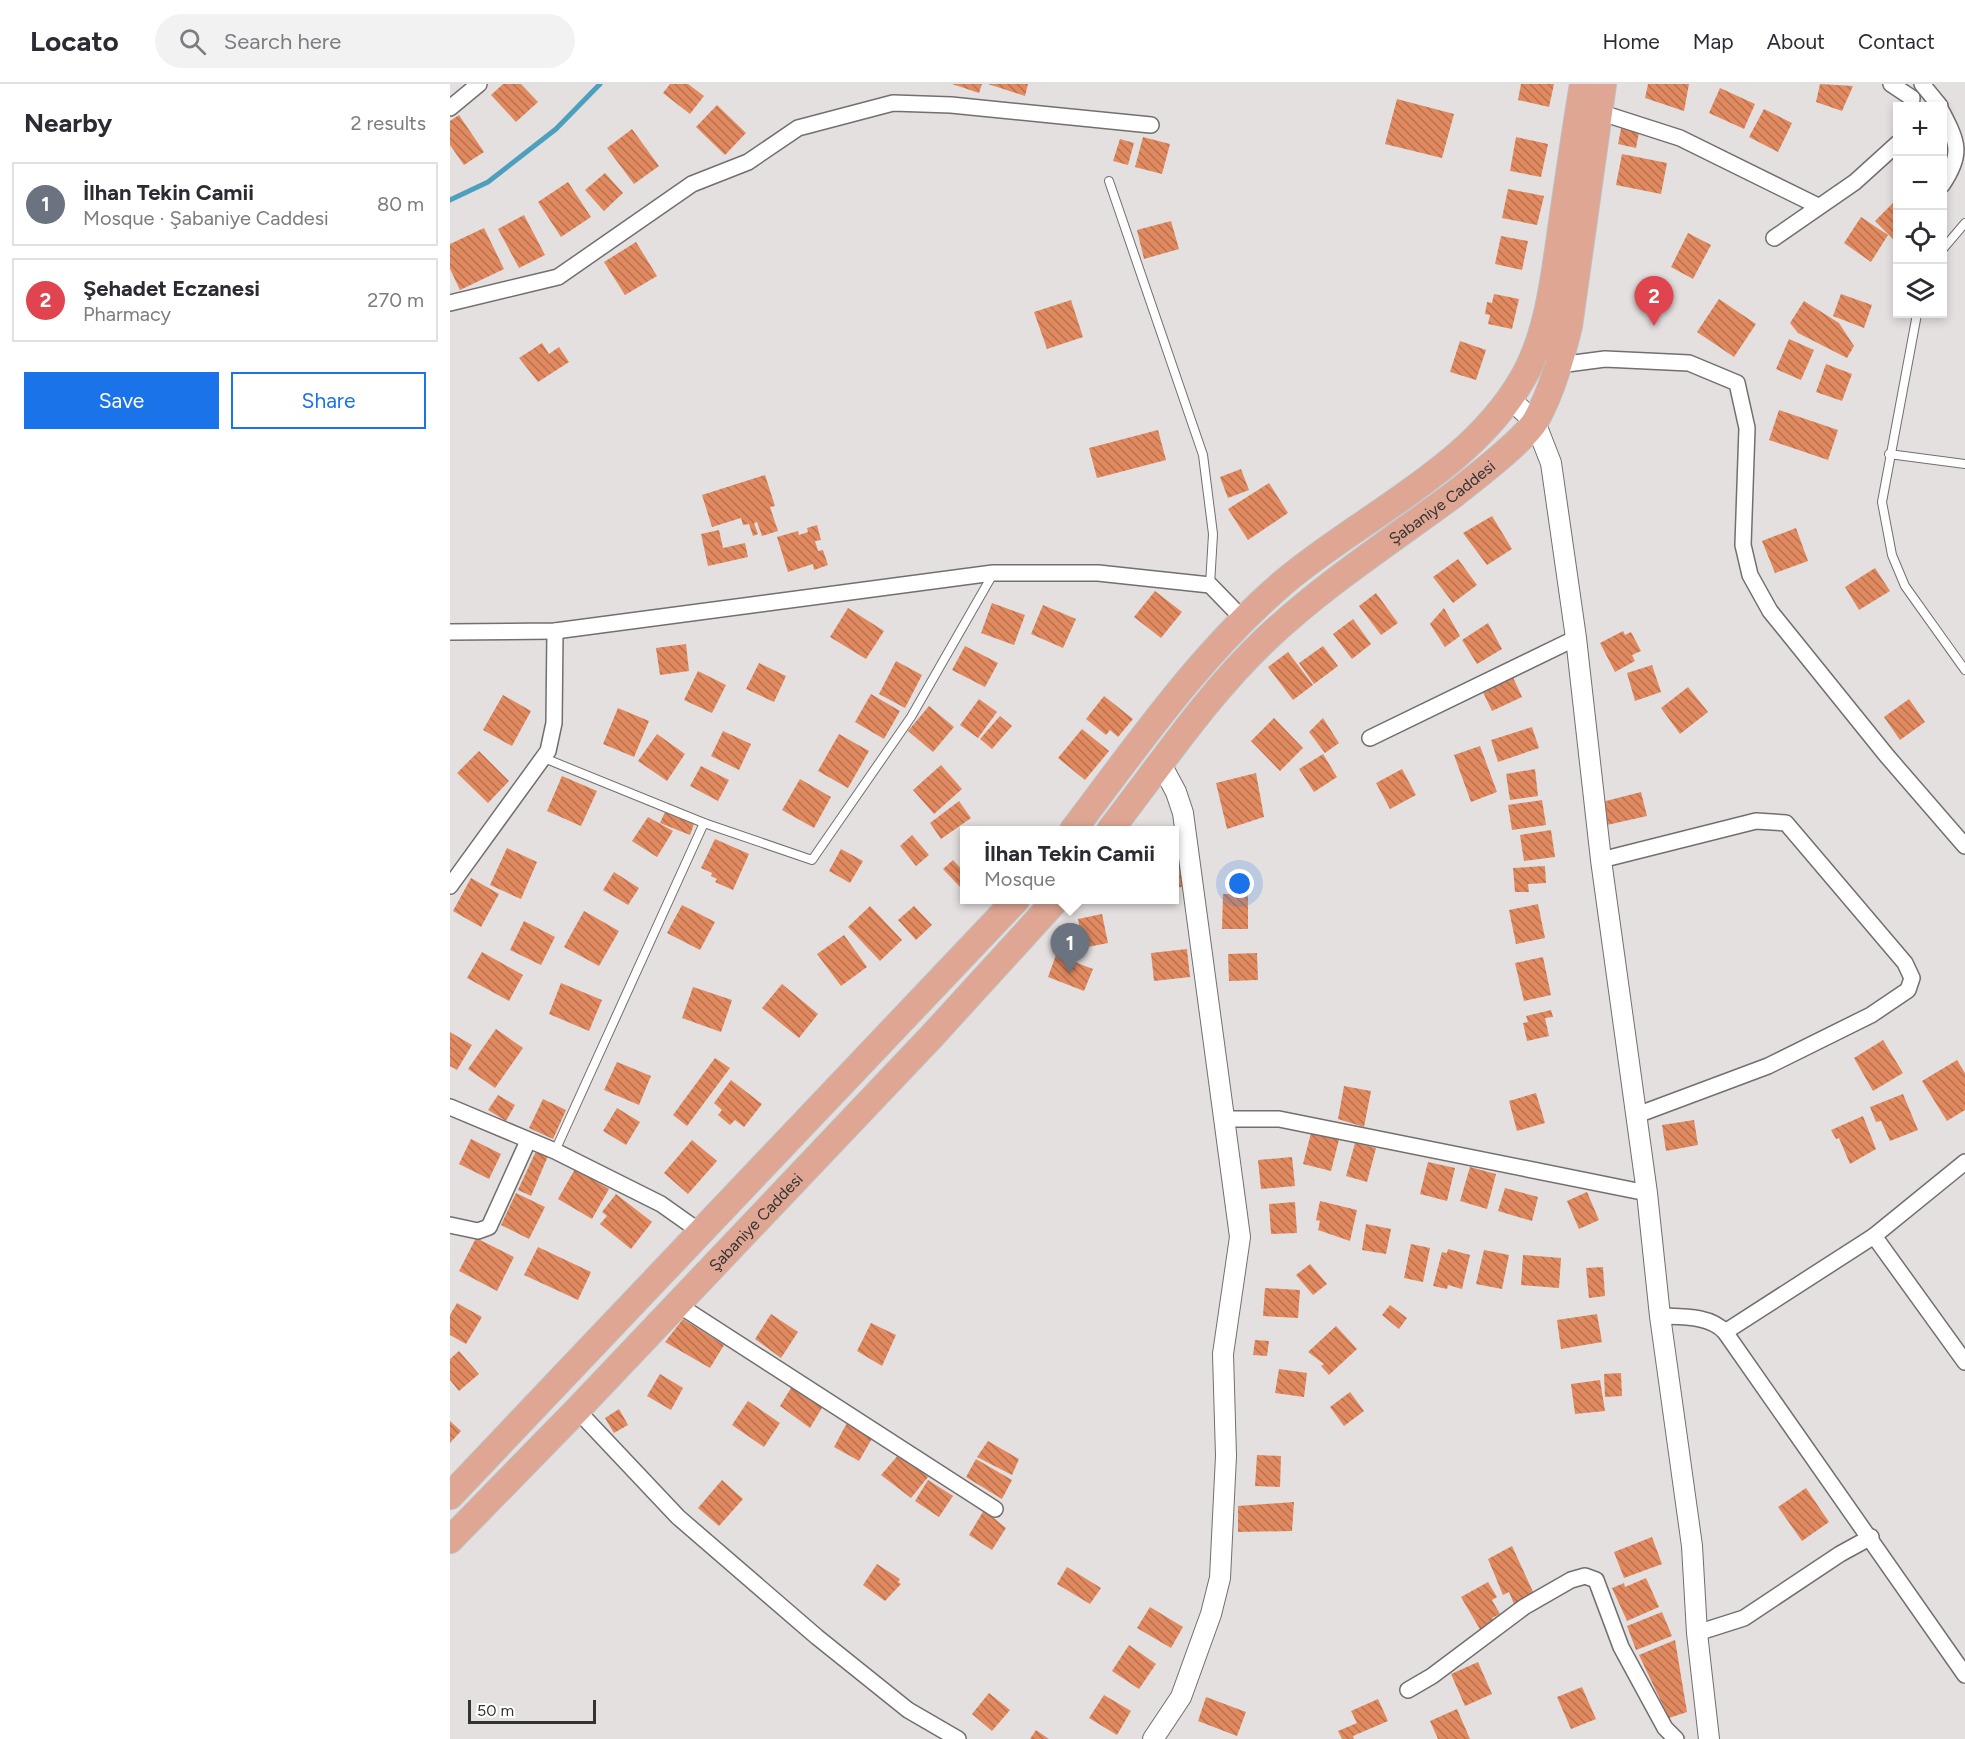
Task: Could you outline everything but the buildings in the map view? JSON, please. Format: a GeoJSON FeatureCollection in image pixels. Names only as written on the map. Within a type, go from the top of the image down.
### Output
{"type":"FeatureCollection","features":[{"type":"Feature","properties":{"kind":"highway"},"geometry":{"type":"LineString","coordinates":[[1077,826],[1202,662],[1244,620],[1310,562],[1377,517],[1428,477],[1469,442],[1509,398],[1533,358],[1554,273],[1582,84]]}},
{"type":"Feature","properties":{"kind":"highway","name":"Şabaniye Caddesi"},"geometry":{"type":"LineString","coordinates":[[1114,826],[1235,671],[1306,602],[1486,470],[1535,422],[1559,365],[1576,285],[1603,84]]}},
{"type":"Feature","properties":{"kind":"highway"},"geometry":{"type":"LineString","coordinates":[[450,1496],[1012,904]]}},
{"type":"Feature","properties":{"kind":"highway","name":"Şabaniye Caddesi"},"geometry":{"type":"LineString","coordinates":[[450,1540],[578,1410],[1003,961],[1053,904]]}},
{"type":"Feature","properties":{"kind":"highway"},"geometry":{"type":"LineString","coordinates":[[583,1356],[607,1378]]}},
{"type":"Feature","properties":{"kind":"street"},"geometry":{"type":"LineString","coordinates":[[450,108],[480,84]]}},
{"type":"Feature","properties":{"kind":"street"},"geometry":{"type":"LineString","coordinates":[[1891,84],[1912,98],[1912,102]]}},
{"type":"Feature","properties":{"kind":"street"},"geometry":{"type":"LineString","coordinates":[[1922,84],[1937,102]]}},
{"type":"Feature","properties":{"kind":"street"},"geometry":{"type":"LineString","coordinates":[[450,303],[558,277],[692,184],[748,162],[798,128],[893,103],[951,105],[1151,125]]}},
{"type":"Feature","properties":{"kind":"street"},"geometry":{"type":"LineString","coordinates":[[1599,112],[1680,138],[1818,206]]}},
{"type":"Feature","properties":{"kind":"street"},"geometry":{"type":"LineString","coordinates":[[1947,121],[1957,140],[1955,165],[1947,177]]}},
{"type":"Feature","properties":{"kind":"street"},"geometry":{"type":"LineString","coordinates":[[1774,238],[1855,182],[1893,148]]}},
{"type":"Feature","properties":{"kind":"street"},"geometry":{"type":"LineString","coordinates":[[1533,358],[1559,365],[1605,359],[1689,363],[1737,383],[1747,428],[1743,545],[1750,574],[1770,611],[1887,756],[1965,846]]}},
{"type":"Feature","properties":{"kind":"street"},"geometry":{"type":"LineString","coordinates":[[1509,398],[1535,422],[1551,464],[1576,638],[1601,860],[1647,1192],[1660,1316],[1692,1546],[1697,1633],[1709,1739]]}},
{"type":"Feature","properties":{"kind":"street"},"geometry":{"type":"LineString","coordinates":[[450,632],[555,631],[993,573],[1098,573],[1210,585],[1244,620]]}},
{"type":"Feature","properties":{"kind":"street"},"geometry":{"type":"LineString","coordinates":[[450,886],[548,751],[554,723],[555,631]]}},
{"type":"Feature","properties":{"kind":"street"},"geometry":{"type":"LineString","coordinates":[[1370,738],[1576,638]]}},
{"type":"Feature","properties":{"kind":"street"},"geometry":{"type":"LineString","coordinates":[[1153,1739],[1181,1697],[1211,1614],[1220,1578],[1226,1456],[1223,1354],[1240,1237],[1183,813],[1176,792],[1161,764]]}},
{"type":"Feature","properties":{"kind":"street"},"geometry":{"type":"LineString","coordinates":[[1601,860],[1756,821],[1786,823],[1905,963],[1912,978],[1908,990],[1871,1015],[1768,1066],[1636,1115]]}},
{"type":"Feature","properties":{"kind":"street"},"geometry":{"type":"LineString","coordinates":[[450,1107],[555,1151],[661,1204],[702,1233]]}},
{"type":"Feature","properties":{"kind":"street"},"geometry":{"type":"LineString","coordinates":[[1224,1119],[1279,1119],[1647,1192]]}},
{"type":"Feature","properties":{"kind":"street"},"geometry":{"type":"LineString","coordinates":[[450,1225],[478,1231],[489,1227],[528,1141]]}},
{"type":"Feature","properties":{"kind":"street"},"geometry":{"type":"LineString","coordinates":[[1725,1332],[1874,1236],[1965,1162]]}},
{"type":"Feature","properties":{"kind":"street"},"geometry":{"type":"LineString","coordinates":[[1874,1236],[1965,1362]]}},
{"type":"Feature","properties":{"kind":"street"},"geometry":{"type":"LineString","coordinates":[[677,1304],[995,1509]]}},
{"type":"Feature","properties":{"kind":"street"},"geometry":{"type":"LineString","coordinates":[[1660,1316],[1704,1320],[1719,1324],[1871,1537],[1965,1675]]}},
{"type":"Feature","properties":{"kind":"street"},"geometry":{"type":"LineString","coordinates":[[578,1410],[678,1517],[704,1540],[817,1637],[908,1710],[958,1739]]}},
{"type":"Feature","properties":{"kind":"street"},"geometry":{"type":"LineString","coordinates":[[1697,1633],[1744,1618],[1871,1537]]}},
{"type":"Feature","properties":{"kind":"street"},"geometry":{"type":"LineString","coordinates":[[1408,1690],[1432,1676],[1524,1607],[1571,1580],[1586,1576],[1596,1580],[1621,1647],[1665,1728],[1676,1739]]}},
{"type":"Feature","properties":{"kind":"lane"},"geometry":{"type":"LineString","coordinates":[[1109,181],[1203,455],[1213,534],[1210,585]]}},
{"type":"Feature","properties":{"kind":"lane"},"geometry":{"type":"LineString","coordinates":[[1947,244],[1965,223]]}},
{"type":"Feature","properties":{"kind":"lane"},"geometry":{"type":"LineString","coordinates":[[1916,318],[1889,454],[1882,502],[1895,564],[1905,586],[1965,670]]}},
{"type":"Feature","properties":{"kind":"lane"},"geometry":{"type":"LineString","coordinates":[[1889,454],[1965,464]]}},
{"type":"Feature","properties":{"kind":"lane"},"geometry":{"type":"LineString","coordinates":[[544,759],[704,823],[812,860],[911,717],[993,573]]}},
{"type":"Feature","properties":{"kind":"lane"},"geometry":{"type":"LineString","coordinates":[[555,1151],[704,823]]}},
{"type":"Feature","properties":{"kind":"waterway"},"geometry":{"type":"LineString","coordinates":[[450,200],[488,182],[556,129],[600,84]]}},
{"type":"Feature","properties":{"kind":"place","name":"Şehadet Eczanesi"},"geometry":{"type":"Point","coordinates":[1654,326]}},
{"type":"Feature","properties":{"kind":"place","name":"İlhan Tekin Camii"},"geometry":{"type":"Point","coordinates":[1070,973]}}]}
